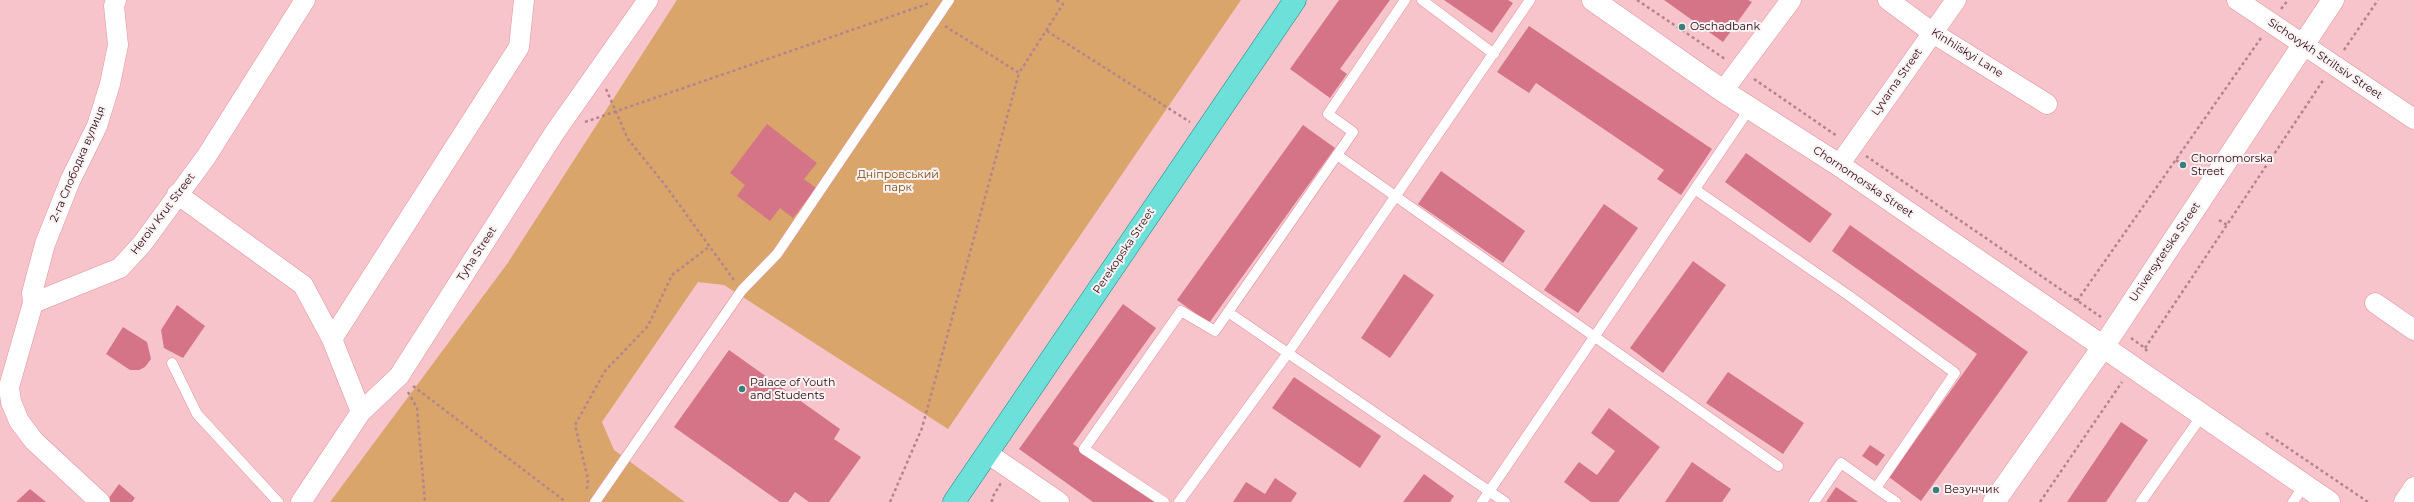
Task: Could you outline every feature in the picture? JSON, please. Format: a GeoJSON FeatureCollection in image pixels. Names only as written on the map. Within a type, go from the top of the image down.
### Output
{"type":"FeatureCollection","features":[{"type":"Feature","properties":{"kind":"main road","name":"Perekopska Street"},"geometry":{"type":"LineString","coordinates":[[954,502],[1295,0]]}},
{"type":"Feature","properties":{"kind":"street","name":"2-га Слободка вулиця"},"geometry":{"type":"LineString","coordinates":[[33,303],[32,293],[44,244],[70,181],[97,126],[110,84],[118,45],[114,6],[116,0]]}},
{"type":"Feature","properties":{"kind":"street","name":"Heroiv Krut Street"},"geometry":{"type":"LineString","coordinates":[[33,303],[120,268],[142,244],[177,194],[206,157],[305,0]]}},
{"type":"Feature","properties":{"kind":"street"},"geometry":{"type":"LineString","coordinates":[[332,339],[519,47],[524,0]]}},
{"type":"Feature","properties":{"kind":"street","name":"Tyha Street"},"geometry":{"type":"LineString","coordinates":[[301,502],[361,412],[399,376],[555,132],[648,0]]}},
{"type":"Feature","properties":{"kind":"street","name":"Chornomorska Street"},"geometry":{"type":"LineString","coordinates":[[1593,0],[1723,91],[1840,165],[2103,347],[2203,414],[2299,493],[2329,502]]}},
{"type":"Feature","properties":{"kind":"street"},"geometry":{"type":"LineString","coordinates":[[1723,91],[1791,0]]}},
{"type":"Feature","properties":{"kind":"street","name":"Kinhiiskyi Lane"},"geometry":{"type":"LineString","coordinates":[[1888,0],[1933,32],[2047,104]]}},
{"type":"Feature","properties":{"kind":"street","name":"Lyvarna Street"},"geometry":{"type":"LineString","coordinates":[[1840,165],[1956,0]]}},
{"type":"Feature","properties":{"kind":"street","name":"Sichovykh Striltsiv Street"},"geometry":{"type":"LineString","coordinates":[[2237,0],[2414,119]]}},
{"type":"Feature","properties":{"kind":"street","name":"Universytetska Street"},"geometry":{"type":"LineString","coordinates":[[1994,502],[2103,347],[2332,0]]}},
{"type":"Feature","properties":{"kind":"street"},"geometry":{"type":"LineString","coordinates":[[177,194],[303,285],[332,339],[361,412]]}},
{"type":"Feature","properties":{"kind":"street"},"geometry":{"type":"LineString","coordinates":[[33,303],[9,387],[11,402],[19,421],[34,441],[100,502]]}},
{"type":"Feature","properties":{"kind":"street"},"geometry":{"type":"LineString","coordinates":[[2375,303],[2414,330]]}},
{"type":"Feature","properties":{"kind":"street"},"geometry":{"type":"LineString","coordinates":[[987,453],[1059,502]]}},
{"type":"Feature","properties":{"kind":"street"},"geometry":{"type":"LineString","coordinates":[[2404,502],[2414,487]]}},
{"type":"Feature","properties":{"kind":"lane"},"geometry":{"type":"LineString","coordinates":[[595,502],[742,290],[777,254],[948,0]]}},
{"type":"Feature","properties":{"kind":"lane"},"geometry":{"type":"LineString","coordinates":[[1164,502],[1084,449],[1181,310],[1215,331],[1353,132],[1328,114],[1405,0]]}},
{"type":"Feature","properties":{"kind":"lane"},"geometry":{"type":"LineString","coordinates":[[1422,0],[1494,54]]}},
{"type":"Feature","properties":{"kind":"lane"},"geometry":{"type":"LineString","coordinates":[[1179,502],[1288,353],[1530,0]]}},
{"type":"Feature","properties":{"kind":"lane"},"geometry":{"type":"LineString","coordinates":[[1482,502],[1696,190],[1750,108]]}},
{"type":"Feature","properties":{"kind":"lane"},"geometry":{"type":"LineString","coordinates":[[1337,155],[1778,466]]}},
{"type":"Feature","properties":{"kind":"lane"},"geometry":{"type":"LineString","coordinates":[[1696,190],[1848,295],[1955,373],[1876,488]]}},
{"type":"Feature","properties":{"kind":"lane"},"geometry":{"type":"LineString","coordinates":[[1228,312],[1505,502]]}},
{"type":"Feature","properties":{"kind":"lane"},"geometry":{"type":"LineString","coordinates":[[172,363],[197,414],[278,502]]}},
{"type":"Feature","properties":{"kind":"lane"},"geometry":{"type":"LineString","coordinates":[[2141,502],[2203,414]]}},
{"type":"Feature","properties":{"kind":"lane"},"geometry":{"type":"LineString","coordinates":[[1814,502],[1841,463],[1896,502]]}},
{"type":"Feature","properties":{"kind":"path"},"geometry":{"type":"LineString","coordinates":[[890,502],[922,428],[1019,73],[1063,4],[1056,0]]}},
{"type":"Feature","properties":{"kind":"path"},"geometry":{"type":"LineString","coordinates":[[1638,0],[2078,301]]}},
{"type":"Feature","properties":{"kind":"path"},"geometry":{"type":"LineString","coordinates":[[2040,502],[2378,0]]}},
{"type":"Feature","properties":{"kind":"path"},"geometry":{"type":"LineString","coordinates":[[555,132],[931,3]]}},
{"type":"Feature","properties":{"kind":"path"},"geometry":{"type":"LineString","coordinates":[[934,19],[1019,73]]}},
{"type":"Feature","properties":{"kind":"path"},"geometry":{"type":"LineString","coordinates":[[2064,320],[2272,24]]}},
{"type":"Feature","properties":{"kind":"path"},"geometry":{"type":"LineString","coordinates":[[1047,31],[1205,132]]}},
{"type":"Feature","properties":{"kind":"path"},"geometry":{"type":"LineString","coordinates":[[600,70],[614,112],[628,139],[665,185],[742,290]]}},
{"type":"Feature","properties":{"kind":"path"},"geometry":{"type":"LineString","coordinates":[[2176,160],[2183,165]]}},
{"type":"Feature","properties":{"kind":"path"},"geometry":{"type":"LineString","coordinates":[[2219,220],[2227,225]]}},
{"type":"Feature","properties":{"kind":"path"},"geometry":{"type":"LineString","coordinates":[[587,494],[588,479],[575,425],[605,371],[648,326],[672,275],[710,246]]}},
{"type":"Feature","properties":{"kind":"path"},"geometry":{"type":"LineString","coordinates":[[399,376],[417,408],[425,502]]}},
{"type":"Feature","properties":{"kind":"path"},"geometry":{"type":"LineString","coordinates":[[399,376],[566,502]]}},
{"type":"Feature","properties":{"kind":"green space","name":"Дніпровський парк"},"geometry":{"type":"Polygon","coordinates":[[[677,0],[1241,0],[948,429],[724,285],[698,282],[602,422],[614,450],[685,502],[330,502],[507,264],[677,0]]]}},
{"type":"Feature","properties":{"kind":"building"},"geometry":{"type":"Polygon","coordinates":[[[1339,0],[1390,0],[1340,69],[1347,74],[1330,98],[1290,69],[1339,0]]]}},
{"type":"Feature","properties":{"kind":"building"},"geometry":{"type":"Polygon","coordinates":[[[1444,0],[1508,0],[1513,3],[1492,33],[1444,0]]]}},
{"type":"Feature","properties":{"kind":"building"},"geometry":{"type":"Polygon","coordinates":[[[1664,0],[1748,0],[1752,2],[1723,42],[1664,0]]]}},
{"type":"Feature","properties":{"kind":"building"},"geometry":{"type":"Polygon","coordinates":[[[1529,26],[1712,149],[1681,195],[1657,179],[1664,170],[1536,83],[1529,93],[1497,72],[1529,26]]]}},
{"type":"Feature","properties":{"kind":"building"},"geometry":{"type":"Polygon","coordinates":[[[767,124],[817,163],[804,179],[816,188],[793,218],[780,208],[770,221],[737,196],[745,185],[730,173],[767,124]]]}},
{"type":"Feature","properties":{"kind":"building"},"geometry":{"type":"Polygon","coordinates":[[[1303,125],[1335,148],[1209,323],[1177,300],[1303,125]]]}},
{"type":"Feature","properties":{"kind":"building"},"geometry":{"type":"Polygon","coordinates":[[[1746,153],[1832,214],[1810,243],[1725,182],[1746,153]]]}},
{"type":"Feature","properties":{"kind":"building"},"geometry":{"type":"Polygon","coordinates":[[[1441,171],[1525,231],[1503,263],[1418,204],[1441,171]]]}},
{"type":"Feature","properties":{"kind":"building"},"geometry":{"type":"Polygon","coordinates":[[[1604,204],[1638,228],[1578,313],[1544,290],[1604,204]]]}},
{"type":"Feature","properties":{"kind":"building"},"geometry":{"type":"Polygon","coordinates":[[[1850,225],[2028,352],[1921,501],[1889,477],[1977,354],[1832,251],[1850,225]]]}},
{"type":"Feature","properties":{"kind":"building"},"geometry":{"type":"Polygon","coordinates":[[[1693,261],[1726,285],[1663,373],[1630,348],[1693,261]]]}},
{"type":"Feature","properties":{"kind":"building"},"geometry":{"type":"Polygon","coordinates":[[[1404,274],[1434,295],[1390,358],[1361,338],[1404,274]]]}},
{"type":"Feature","properties":{"kind":"building"},"geometry":{"type":"Polygon","coordinates":[[[1123,304],[1156,328],[1073,444],[1155,502],[1093,502],[1019,449],[1123,304]]]}},
{"type":"Feature","properties":{"kind":"building"},"geometry":{"type":"Polygon","coordinates":[[[177,305],[205,326],[183,358],[164,348],[161,330],[177,305]]]}},
{"type":"Feature","properties":{"kind":"building"},"geometry":{"type":"Polygon","coordinates":[[[123,327],[147,342],[151,359],[145,367],[139,370],[130,370],[106,354],[123,327]]]}},
{"type":"Feature","properties":{"kind":"building","name":"Palace of Youth and Students"},"geometry":{"type":"Polygon","coordinates":[[[729,350],[840,429],[834,439],[861,457],[829,502],[809,502],[795,492],[788,502],[780,502],[674,427],[729,350]]]}},
{"type":"Feature","properties":{"kind":"building"},"geometry":{"type":"Polygon","coordinates":[[[1728,372],[1804,423],[1783,454],[1706,403],[1728,372]]]}},
{"type":"Feature","properties":{"kind":"building"},"geometry":{"type":"Polygon","coordinates":[[[1294,377],[1381,436],[1360,468],[1272,408],[1294,377]]]}},
{"type":"Feature","properties":{"kind":"building"},"geometry":{"type":"Polygon","coordinates":[[[1609,408],[1660,447],[1618,502],[1591,502],[1564,482],[1579,462],[1597,475],[1615,451],[1591,433],[1609,408]]]}},
{"type":"Feature","properties":{"kind":"building"},"geometry":{"type":"Polygon","coordinates":[[[2121,422],[2148,440],[2106,502],[2067,502],[2121,422]]]}},
{"type":"Feature","properties":{"kind":"building"},"geometry":{"type":"Polygon","coordinates":[[[1870,445],[1885,455],[1877,466],[1862,456],[1870,445]]]}},
{"type":"Feature","properties":{"kind":"building"},"geometry":{"type":"Polygon","coordinates":[[[1692,462],[1731,489],[1722,502],[1665,502],[1692,462]]]}},
{"type":"Feature","properties":{"kind":"building"},"geometry":{"type":"Polygon","coordinates":[[[1424,474],[1454,496],[1450,502],[1403,502],[1424,474]]]}},
{"type":"Feature","properties":{"kind":"building"},"geometry":{"type":"Polygon","coordinates":[[[1275,478],[1297,493],[1291,502],[1233,502],[1246,482],[1265,494],[1275,478]]]}},
{"type":"Feature","properties":{"kind":"building"},"geometry":{"type":"Polygon","coordinates":[[[119,484],[135,498],[132,502],[106,502],[119,484]]]}},
{"type":"Feature","properties":{"kind":"building"},"geometry":{"type":"Polygon","coordinates":[[[1836,487],[1858,502],[1826,502],[1836,487]]]}},
{"type":"Feature","properties":{"kind":"building"},"geometry":{"type":"Polygon","coordinates":[[[30,489],[46,502],[16,502],[30,489]]]}},
{"type":"Feature","properties":{"kind":"place","name":"Oschadbank"},"geometry":{"type":"Point","coordinates":[1682,27]}},
{"type":"Feature","properties":{"kind":"place","name":"Chornomorska Street"},"geometry":{"type":"Point","coordinates":[2183,165]}},
{"type":"Feature","properties":{"kind":"place","name":"Palace of Youth and Students"},"geometry":{"type":"Point","coordinates":[742,389]}},
{"type":"Feature","properties":{"kind":"place","name":"Везунчик"},"geometry":{"type":"Point","coordinates":[1936,490]}}]}
